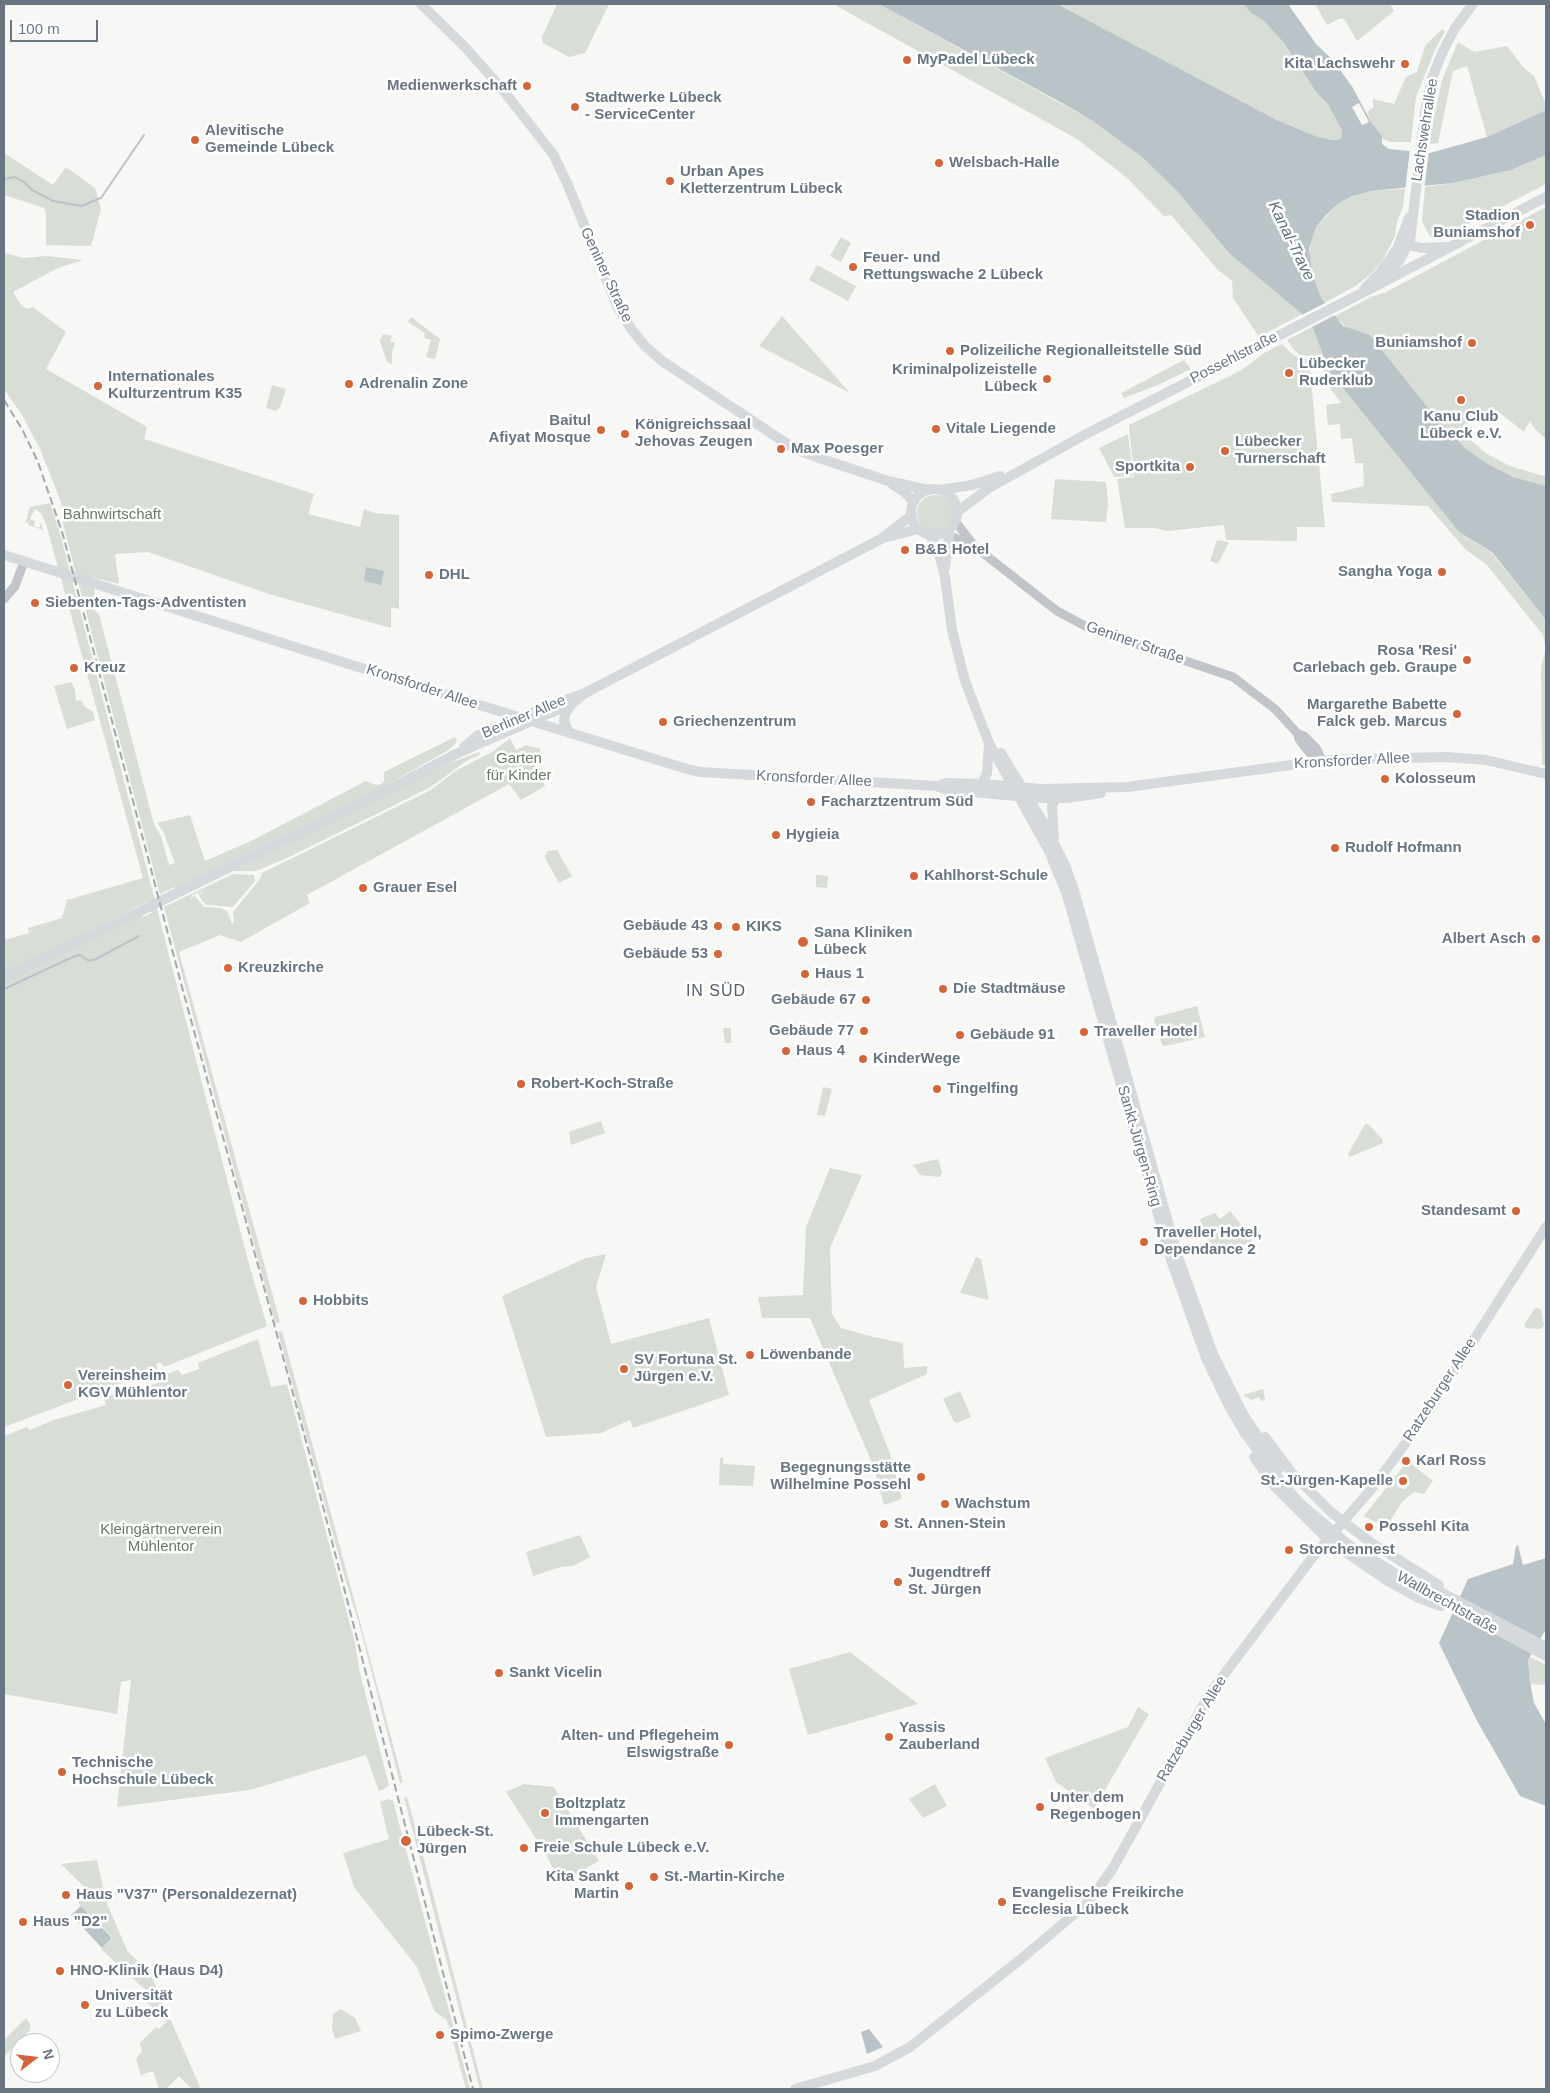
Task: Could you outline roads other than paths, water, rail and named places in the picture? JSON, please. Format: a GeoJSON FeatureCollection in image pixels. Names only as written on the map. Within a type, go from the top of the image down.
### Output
{"type":"FeatureCollection","features":[{"type":"Feature","properties":{"kind":"main road","name":"Geniner Straße"},"geometry":{"type":"LineString","coordinates":[[421,4],[466,48],[502,89],[553,154],[567,183],[618,308],[645,346],[667,364],[795,449],[888,482],[929,490]]}},
{"type":"Feature","properties":{"kind":"main road","name":"Lachswehrallee"},"geometry":{"type":"LineString","coordinates":[[1357,295],[1403,247],[1413,208],[1432,78],[1455,28],[1473,4]]}},
{"type":"Feature","properties":{"kind":"main road","name":"Possehlstraße"},"geometry":{"type":"LineString","coordinates":[[951,526],[989,488],[1038,460],[1374,287],[1432,252],[1449,246],[1546,197]]}},
{"type":"Feature","properties":{"kind":"main road","name":"Lachswehrallee"},"geometry":{"type":"LineString","coordinates":[[1374,287],[1392,270],[1413,224],[1413,208]]}},
{"type":"Feature","properties":{"kind":"main road"},"geometry":{"type":"LineString","coordinates":[[1403,247],[1420,257],[1432,252],[1416,235],[1413,224]]}},
{"type":"Feature","properties":{"kind":"main road","name":"Possehlstraße"},"geometry":{"type":"LineString","coordinates":[[940,490],[986,481],[1038,460]]}},
{"type":"Feature","properties":{"kind":"main road","name":"Geniner Straße"},"geometry":{"type":"LineString","coordinates":[[888,482],[903,491],[914,502]]}},
{"type":"Feature","properties":{"kind":"main road"},"geometry":{"type":"LineString","coordinates":[[940,490],[952,498],[951,526],[929,534],[919,529],[912,515],[914,502],[923,492],[940,490]]}},
{"type":"Feature","properties":{"kind":"main road"},"geometry":{"type":"LineString","coordinates":[[569,733],[564,721],[565,714],[585,694],[881,539],[912,515]]}},
{"type":"Feature","properties":{"kind":"main road","name":"Sankt-Jürgen-Ring"},"geometry":{"type":"LineString","coordinates":[[945,576],[951,526]]}},
{"type":"Feature","properties":{"kind":"main road"},"geometry":{"type":"LineString","coordinates":[[881,539],[919,529]]}},
{"type":"Feature","properties":{"kind":"main road","name":"Sankt-Jürgen-Ring"},"geometry":{"type":"LineString","coordinates":[[929,534],[937,547],[945,576],[956,647],[965,681],[978,716],[989,743],[1056,847],[1082,917],[1178,1257],[1203,1328],[1224,1380],[1236,1402],[1242,1425]]}},
{"type":"Feature","properties":{"kind":"main road","name":"Kronsforder Allee"},"geometry":{"type":"LineString","coordinates":[[4,556],[532,722],[701,772],[936,786],[947,790],[1021,792],[1127,787]]}},
{"type":"Feature","properties":{"kind":"main road","name":"Berliner Allee"},"geometry":{"type":"LineString","coordinates":[[458,753],[468,743],[487,731],[518,717],[585,694]]}},
{"type":"Feature","properties":{"kind":"main road","name":"Berliner Allee"},"geometry":{"type":"LineString","coordinates":[[458,753],[574,703]]}},
{"type":"Feature","properties":{"kind":"main road"},"geometry":{"type":"LineString","coordinates":[[485,707],[490,717],[487,731]]}},
{"type":"Feature","properties":{"kind":"main road","name":"Sankt-Jürgen-Ring"},"geometry":{"type":"LineString","coordinates":[[978,716],[1021,792],[1066,892],[1173,1266],[1206,1358],[1242,1425],[1286,1478],[1350,1542]]}},
{"type":"Feature","properties":{"kind":"main road"},"geometry":{"type":"LineString","coordinates":[[982,784],[987,773],[989,743]]}},
{"type":"Feature","properties":{"kind":"main road"},"geometry":{"type":"LineString","coordinates":[[4,978],[401,783],[458,753]]}},
{"type":"Feature","properties":{"kind":"main road","name":"Kronsforder Allee"},"geometry":{"type":"LineString","coordinates":[[936,786],[946,783],[982,784],[1056,798],[1092,795],[1127,787],[1322,760],[1462,757],[1505,764],[1546,774]]}},
{"type":"Feature","properties":{"kind":"main road"},"geometry":{"type":"LineString","coordinates":[[1056,798],[1052,806],[1052,818],[1056,847]]}},
{"type":"Feature","properties":{"kind":"main road","name":"Ratzeburger Allee"},"geometry":{"type":"LineString","coordinates":[[795,2089],[857,2072],[900,2053],[936,2027],[1085,1905],[1113,1868],[1210,1693],[1312,1558],[1344,1522],[1422,1421],[1546,1227]]}},
{"type":"Feature","properties":{"kind":"main road"},"geometry":{"type":"LineString","coordinates":[[1224,1380],[1232,1385],[1257,1427],[1292,1473],[1323,1505],[1344,1522],[1350,1542],[1388,1581],[1420,1598],[1479,1617]]}},
{"type":"Feature","properties":{"kind":"main road"},"geometry":{"type":"LineString","coordinates":[[1236,1402],[1243,1436],[1266,1476],[1294,1508],[1328,1540],[1350,1542]]}},
{"type":"Feature","properties":{"kind":"main road","name":"Wallbrechtstraße"},"geometry":{"type":"LineString","coordinates":[[1350,1542],[1546,1656]]}},
{"type":"Feature","properties":{"kind":"main road","name":"Wallbrechtstraße"},"geometry":{"type":"LineString","coordinates":[[1479,1617],[1546,1647]]}},
{"type":"Feature","properties":{"kind":"street","name":"Geniner Straße"},"geometry":{"type":"LineString","coordinates":[[951,526],[1050,606],[1089,628],[1233,677],[1275,709],[1298,734],[1304,736],[1316,748],[1322,760]]}},
{"type":"Feature","properties":{"kind":"street","name":"Geniner Straße"},"geometry":{"type":"LineString","coordinates":[[951,526],[974,546]]}},
{"type":"Feature","properties":{"kind":"street"},"geometry":{"type":"LineString","coordinates":[[4,599],[15,586],[24,562]]}},
{"type":"Feature","properties":{"kind":"water","name":"Kanal-Trave"},"geometry":{"type":"Polygon","coordinates":[[[879,4],[1057,4],[1277,120],[1318,137],[1333,140],[1341,139],[1342,131],[1328,104],[1316,92],[1284,43],[1263,20],[1251,13],[1244,4],[1288,4],[1316,44],[1333,60],[1353,88],[1371,122],[1382,136],[1382,144],[1389,149],[1430,153],[1487,137],[1546,110],[1546,155],[1511,170],[1453,183],[1371,191],[1350,197],[1338,204],[1316,227],[1309,248],[1312,274],[1322,299],[1343,326],[1370,335],[1429,409],[1465,448],[1486,463],[1513,477],[1546,486],[1546,620],[1492,552],[1459,532],[1329,371],[1313,329],[1302,314],[1230,254],[1177,191],[1142,157],[1091,120],[1062,103],[879,4]]]}},
{"type":"Feature","properties":{"kind":"water"},"geometry":{"type":"Polygon","coordinates":[[[366,567],[384,571],[381,585],[364,581],[366,567]]]}},
{"type":"Feature","properties":{"kind":"water"},"geometry":{"type":"Polygon","coordinates":[[[1518,1545],[1523,1565],[1546,1558],[1546,1629],[1528,1660],[1534,1703],[1546,1724],[1546,1806],[1520,1796],[1476,1719],[1439,1643],[1468,1579],[1513,1564],[1516,1546],[1518,1545]]]}},
{"type":"Feature","properties":{"kind":"water"},"geometry":{"type":"Polygon","coordinates":[[[81,1906],[112,1938],[102,1948],[71,1915],[81,1906]]]}},
{"type":"Feature","properties":{"kind":"water"},"geometry":{"type":"Polygon","coordinates":[[[869,2029],[883,2047],[867,2054],[861,2032],[869,2029]]]}},
{"type":"Feature","properties":{"kind":"waterway"},"geometry":{"type":"LineString","coordinates":[[4,179],[15,177],[32,190],[53,201],[81,206],[101,198],[144,135]]}},
{"type":"Feature","properties":{"kind":"waterway"},"geometry":{"type":"LineString","coordinates":[[4,989],[75,956],[80,955],[89,961],[96,959],[139,936]]}},
{"type":"Feature","properties":{"kind":"railway"},"geometry":{"type":"LineString","coordinates":[[4,400],[22,429],[38,462],[63,535],[182,987],[309,1452],[473,2089]]}},
{"type":"Feature","properties":{"kind":"place","name":"MyPadel Lübeck"},"geometry":{"type":"Point","coordinates":[907,60]}},
{"type":"Feature","properties":{"kind":"place","name":"Kita Lachswehr"},"geometry":{"type":"Point","coordinates":[1405,64]}},
{"type":"Feature","properties":{"kind":"place","name":"Medienwerkschaft"},"geometry":{"type":"Point","coordinates":[527,86]}},
{"type":"Feature","properties":{"kind":"place","name":"Stadtwerke Lübeck - ServiceCenter"},"geometry":{"type":"Point","coordinates":[575,107]}},
{"type":"Feature","properties":{"kind":"place","name":"Alevitische Gemeinde Lübeck"},"geometry":{"type":"Point","coordinates":[195,140]}},
{"type":"Feature","properties":{"kind":"place","name":"Welsbach-Halle"},"geometry":{"type":"Point","coordinates":[939,163]}},
{"type":"Feature","properties":{"kind":"place","name":"Urban Apes Kletterzentrum Lübeck"},"geometry":{"type":"Point","coordinates":[670,181]}},
{"type":"Feature","properties":{"kind":"place","name":"Stadion Buniamshof"},"geometry":{"type":"Point","coordinates":[1530,225]}},
{"type":"Feature","properties":{"kind":"place","name":"Feuer- und Rettungswache 2 Lübeck"},"geometry":{"type":"Point","coordinates":[853,267]}},
{"type":"Feature","properties":{"kind":"place","name":"Buniamshof"},"geometry":{"type":"Point","coordinates":[1472,343]}},
{"type":"Feature","properties":{"kind":"place","name":"Polizeiliche Regionalleitstelle Süd"},"geometry":{"type":"Point","coordinates":[950,351]}},
{"type":"Feature","properties":{"kind":"place","name":"Lübecker Ruderklub"},"geometry":{"type":"Point","coordinates":[1289,373]}},
{"type":"Feature","properties":{"kind":"place","name":"Kriminalpolizeistelle Lübeck"},"geometry":{"type":"Point","coordinates":[1047,379]}},
{"type":"Feature","properties":{"kind":"place","name":"Adrenalin Zone"},"geometry":{"type":"Point","coordinates":[349,384]}},
{"type":"Feature","properties":{"kind":"place","name":"Internationales Kulturzentrum K35"},"geometry":{"type":"Point","coordinates":[98,386]}},
{"type":"Feature","properties":{"kind":"place","name":"Kanu Club Lübeck e.V."},"geometry":{"type":"Point","coordinates":[1461,400]}},
{"type":"Feature","properties":{"kind":"place","name":"Vitale Liegende"},"geometry":{"type":"Point","coordinates":[936,429]}},
{"type":"Feature","properties":{"kind":"place","name":"Baitul Afiyat Mosque"},"geometry":{"type":"Point","coordinates":[601,430]}},
{"type":"Feature","properties":{"kind":"place","name":"Königreichssaal Jehovas Zeugen"},"geometry":{"type":"Point","coordinates":[625,434]}},
{"type":"Feature","properties":{"kind":"place","name":"Max Poesger"},"geometry":{"type":"Point","coordinates":[781,449]}},
{"type":"Feature","properties":{"kind":"place","name":"Lübecker Turnerschaft"},"geometry":{"type":"Point","coordinates":[1225,451]}},
{"type":"Feature","properties":{"kind":"place","name":"Sportkita"},"geometry":{"type":"Point","coordinates":[1190,467]}},
{"type":"Feature","properties":{"kind":"place","name":"B&B Hotel"},"geometry":{"type":"Point","coordinates":[905,550]}},
{"type":"Feature","properties":{"kind":"place","name":"Sangha Yoga"},"geometry":{"type":"Point","coordinates":[1442,572]}},
{"type":"Feature","properties":{"kind":"place","name":"DHL"},"geometry":{"type":"Point","coordinates":[429,575]}},
{"type":"Feature","properties":{"kind":"place","name":"Siebenten-Tags-Adventisten"},"geometry":{"type":"Point","coordinates":[35,603]}},
{"type":"Feature","properties":{"kind":"place","name":"Rosa 'Resi' Carlebach geb. Graupe"},"geometry":{"type":"Point","coordinates":[1467,660]}},
{"type":"Feature","properties":{"kind":"place","name":"Kreuz"},"geometry":{"type":"Point","coordinates":[74,668]}},
{"type":"Feature","properties":{"kind":"place","name":"Margarethe Babette Falck geb. Marcus"},"geometry":{"type":"Point","coordinates":[1457,714]}},
{"type":"Feature","properties":{"kind":"place","name":"Griechenzentrum"},"geometry":{"type":"Point","coordinates":[663,722]}},
{"type":"Feature","properties":{"kind":"place","name":"Kolosseum"},"geometry":{"type":"Point","coordinates":[1385,779]}},
{"type":"Feature","properties":{"kind":"place","name":"Facharztzentrum Süd"},"geometry":{"type":"Point","coordinates":[811,802]}},
{"type":"Feature","properties":{"kind":"place","name":"Hygieia"},"geometry":{"type":"Point","coordinates":[776,835]}},
{"type":"Feature","properties":{"kind":"place","name":"Rudolf Hofmann"},"geometry":{"type":"Point","coordinates":[1335,848]}},
{"type":"Feature","properties":{"kind":"place","name":"Kahlhorst-Schule"},"geometry":{"type":"Point","coordinates":[914,876]}},
{"type":"Feature","properties":{"kind":"place","name":"Grauer Esel"},"geometry":{"type":"Point","coordinates":[363,888]}},
{"type":"Feature","properties":{"kind":"place","name":"Gebäude 43"},"geometry":{"type":"Point","coordinates":[718,926]}},
{"type":"Feature","properties":{"kind":"place","name":"KIKS"},"geometry":{"type":"Point","coordinates":[736,927]}},
{"type":"Feature","properties":{"kind":"place","name":"Albert Asch"},"geometry":{"type":"Point","coordinates":[1536,939]}},
{"type":"Feature","properties":{"kind":"place","name":"Sana Kliniken Lübeck"},"geometry":{"type":"Point","coordinates":[803,942]}},
{"type":"Feature","properties":{"kind":"place","name":"Gebäude 53"},"geometry":{"type":"Point","coordinates":[718,954]}},
{"type":"Feature","properties":{"kind":"place","name":"Kreuzkirche"},"geometry":{"type":"Point","coordinates":[228,968]}},
{"type":"Feature","properties":{"kind":"place","name":"Haus 1"},"geometry":{"type":"Point","coordinates":[805,974]}},
{"type":"Feature","properties":{"kind":"place","name":"Die Stadtmäuse"},"geometry":{"type":"Point","coordinates":[943,989]}},
{"type":"Feature","properties":{"kind":"place","name":"Gebäude 67"},"geometry":{"type":"Point","coordinates":[866,1000]}},
{"type":"Feature","properties":{"kind":"place","name":"Gebäude 77"},"geometry":{"type":"Point","coordinates":[864,1031]}},
{"type":"Feature","properties":{"kind":"place","name":"Traveller Hotel"},"geometry":{"type":"Point","coordinates":[1084,1032]}},
{"type":"Feature","properties":{"kind":"place","name":"Gebäude 91"},"geometry":{"type":"Point","coordinates":[960,1035]}},
{"type":"Feature","properties":{"kind":"place","name":"Haus 4"},"geometry":{"type":"Point","coordinates":[786,1051]}},
{"type":"Feature","properties":{"kind":"place","name":"KinderWege"},"geometry":{"type":"Point","coordinates":[863,1059]}},
{"type":"Feature","properties":{"kind":"place","name":"Robert-Koch-Straße"},"geometry":{"type":"Point","coordinates":[521,1084]}},
{"type":"Feature","properties":{"kind":"place","name":"Tingelfing"},"geometry":{"type":"Point","coordinates":[937,1089]}},
{"type":"Feature","properties":{"kind":"place","name":"Standesamt"},"geometry":{"type":"Point","coordinates":[1516,1211]}},
{"type":"Feature","properties":{"kind":"place","name":"Traveller Hotel, Dependance 2"},"geometry":{"type":"Point","coordinates":[1144,1242]}},
{"type":"Feature","properties":{"kind":"place","name":"Hobbits"},"geometry":{"type":"Point","coordinates":[303,1301]}},
{"type":"Feature","properties":{"kind":"place","name":"Löwenbande"},"geometry":{"type":"Point","coordinates":[750,1355]}},
{"type":"Feature","properties":{"kind":"place","name":"SV Fortuna St. Jürgen e.V."},"geometry":{"type":"Point","coordinates":[624,1369]}},
{"type":"Feature","properties":{"kind":"place","name":"Vereinsheim KGV Mühlentor"},"geometry":{"type":"Point","coordinates":[68,1385]}},
{"type":"Feature","properties":{"kind":"place","name":"Karl Ross"},"geometry":{"type":"Point","coordinates":[1406,1461]}},
{"type":"Feature","properties":{"kind":"place","name":"Begegnungsstätte Wilhelmine Possehl"},"geometry":{"type":"Point","coordinates":[921,1477]}},
{"type":"Feature","properties":{"kind":"place","name":"St.-Jürgen-Kapelle"},"geometry":{"type":"Point","coordinates":[1403,1481]}},
{"type":"Feature","properties":{"kind":"place","name":"Wachstum"},"geometry":{"type":"Point","coordinates":[945,1504]}},
{"type":"Feature","properties":{"kind":"place","name":"St. Annen-Stein"},"geometry":{"type":"Point","coordinates":[884,1524]}},
{"type":"Feature","properties":{"kind":"place","name":"Possehl Kita"},"geometry":{"type":"Point","coordinates":[1369,1527]}},
{"type":"Feature","properties":{"kind":"place","name":"Storchennest"},"geometry":{"type":"Point","coordinates":[1289,1550]}},
{"type":"Feature","properties":{"kind":"place","name":"Jugendtreff St. Jürgen"},"geometry":{"type":"Point","coordinates":[898,1582]}},
{"type":"Feature","properties":{"kind":"place","name":"Sankt Vicelin"},"geometry":{"type":"Point","coordinates":[499,1673]}},
{"type":"Feature","properties":{"kind":"place","name":"Yassis Zauberland"},"geometry":{"type":"Point","coordinates":[889,1737]}},
{"type":"Feature","properties":{"kind":"place","name":"Alten- und Pflegeheim Elswigstraße"},"geometry":{"type":"Point","coordinates":[729,1745]}},
{"type":"Feature","properties":{"kind":"place","name":"Technische Hochschule Lübeck"},"geometry":{"type":"Point","coordinates":[62,1772]}},
{"type":"Feature","properties":{"kind":"place","name":"Unter dem Regenbogen"},"geometry":{"type":"Point","coordinates":[1040,1807]}},
{"type":"Feature","properties":{"kind":"place","name":"Boltzplatz Immengarten"},"geometry":{"type":"Point","coordinates":[545,1813]}},
{"type":"Feature","properties":{"kind":"place","name":"Lübeck-St. Jürgen"},"geometry":{"type":"Point","coordinates":[406,1841]}},
{"type":"Feature","properties":{"kind":"place","name":"Freie Schule Lübeck e.V."},"geometry":{"type":"Point","coordinates":[524,1848]}},
{"type":"Feature","properties":{"kind":"place","name":"St.-Martin-Kirche"},"geometry":{"type":"Point","coordinates":[654,1877]}},
{"type":"Feature","properties":{"kind":"place","name":"Kita Sankt Martin"},"geometry":{"type":"Point","coordinates":[629,1886]}},
{"type":"Feature","properties":{"kind":"place","name":"Haus \"V37\" (Personaldezernat)"},"geometry":{"type":"Point","coordinates":[66,1895]}},
{"type":"Feature","properties":{"kind":"place","name":"Evangelische Freikirche Ecclesia Lübeck"},"geometry":{"type":"Point","coordinates":[1002,1902]}},
{"type":"Feature","properties":{"kind":"place","name":"Haus \"D2\""},"geometry":{"type":"Point","coordinates":[23,1922]}},
{"type":"Feature","properties":{"kind":"place","name":"HNO-Klinik (Haus D4)"},"geometry":{"type":"Point","coordinates":[60,1971]}},
{"type":"Feature","properties":{"kind":"place","name":"Universität zu Lübeck"},"geometry":{"type":"Point","coordinates":[85,2005]}},
{"type":"Feature","properties":{"kind":"place","name":"Spimo-Zwerge"},"geometry":{"type":"Point","coordinates":[440,2035]}},
{"type":"Feature","properties":{"kind":"district","name":"IN SÜD"},"geometry":{"type":"Point","coordinates":[716,992]}},
{"type":"Feature","properties":{"kind":"park label","name":"Bahnwirtschaft"},"geometry":{"type":"Point","coordinates":[112,515]}},
{"type":"Feature","properties":{"kind":"park label","name":"Garten für Kinder"},"geometry":{"type":"Point","coordinates":[519,768]}},
{"type":"Feature","properties":{"kind":"park label","name":"Kleingärtnerverein Mühlentor"},"geometry":{"type":"Point","coordinates":[161,1538]}}]}
